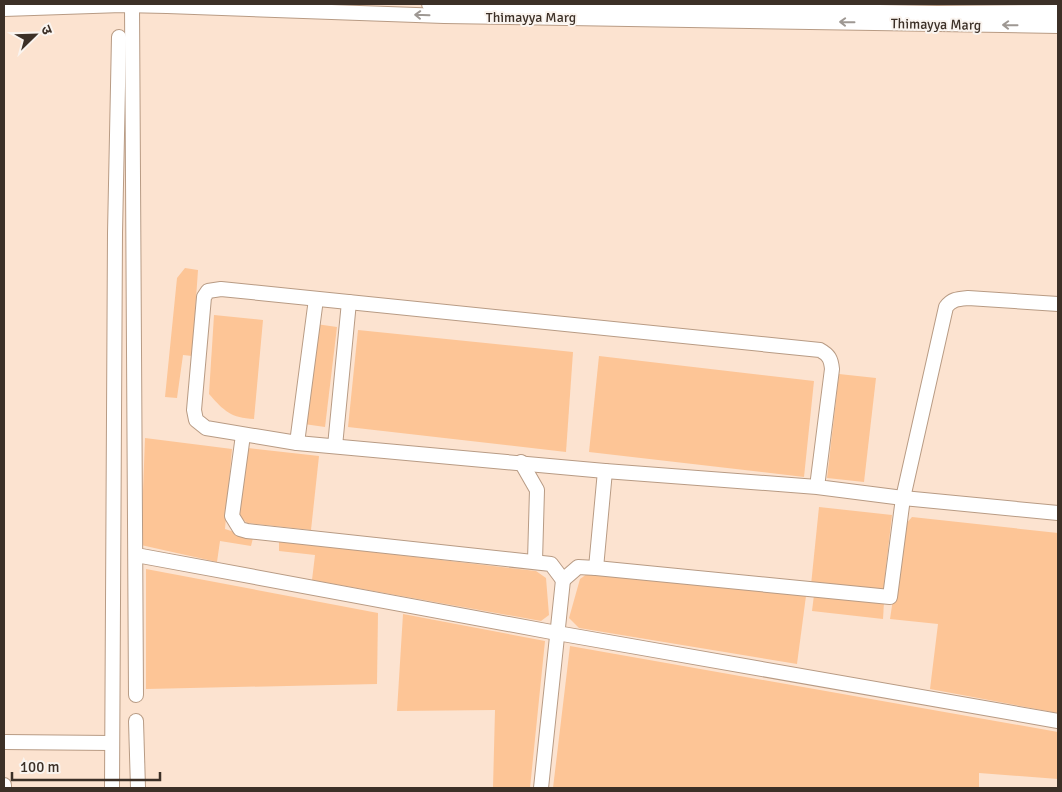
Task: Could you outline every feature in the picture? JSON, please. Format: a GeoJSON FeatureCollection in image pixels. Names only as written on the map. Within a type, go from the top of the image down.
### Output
{"type":"FeatureCollection","features":[{"type":"Feature","properties":{"kind":"street","name":"Thimayya Marg"},"geometry":{"type":"LineString","coordinates":[[429,4],[444,10]]}},
{"type":"Feature","properties":{"kind":"street","name":"Thimayya Marg"},"geometry":{"type":"LineString","coordinates":[[4,9],[132,5],[444,10],[937,13],[1052,9]]}},
{"type":"Feature","properties":{"kind":"street"},"geometry":{"type":"LineString","coordinates":[[132,5],[136,695]]}},
{"type":"Feature","properties":{"kind":"street","name":"Thimayya Marg"},"geometry":{"type":"LineString","coordinates":[[506,9],[1058,26]]}},
{"type":"Feature","properties":{"kind":"street"},"geometry":{"type":"LineString","coordinates":[[112,788],[115,233],[119,37]]}},
{"type":"Feature","properties":{"kind":"street"},"geometry":{"type":"LineString","coordinates":[[816,487],[832,369],[831,360],[828,355],[820,350],[213,289],[208,291],[204,297],[194,410],[196,420],[206,428],[297,443],[521,462],[605,472],[816,487],[903,498],[1058,513]]}},
{"type":"Feature","properties":{"kind":"street"},"geometry":{"type":"LineString","coordinates":[[541,788],[563,580],[578,567],[890,597],[903,498],[946,307],[951,301],[968,298],[1058,304]]}},
{"type":"Feature","properties":{"kind":"street"},"geometry":{"type":"LineString","coordinates":[[297,443],[316,299]]}},
{"type":"Feature","properties":{"kind":"street"},"geometry":{"type":"LineString","coordinates":[[335,446],[349,302]]}},
{"type":"Feature","properties":{"kind":"street"},"geometry":{"type":"LineString","coordinates":[[243,435],[232,516],[240,529],[535,561],[551,564],[563,580]]}},
{"type":"Feature","properties":{"kind":"street"},"geometry":{"type":"LineString","coordinates":[[521,462],[537,490],[535,561]]}},
{"type":"Feature","properties":{"kind":"street"},"geometry":{"type":"LineString","coordinates":[[596,568],[605,472]]}},
{"type":"Feature","properties":{"kind":"street"},"geometry":{"type":"LineString","coordinates":[[136,556],[557,633],[1058,721]]}},
{"type":"Feature","properties":{"kind":"street"},"geometry":{"type":"LineString","coordinates":[[136,721],[138,788]]}},
{"type":"Feature","properties":{"kind":"street"},"geometry":{"type":"LineString","coordinates":[[4,742],[112,743]]}},
{"type":"Feature","properties":{"kind":"shaded area"},"geometry":{"type":"Polygon","coordinates":[[[185,268],[198,270],[192,356],[183,355],[177,398],[165,397],[177,278],[185,268]]]}},
{"type":"Feature","properties":{"kind":"shaded area"},"geometry":{"type":"Polygon","coordinates":[[[214,315],[263,320],[254,419],[239,417],[228,412],[209,394],[214,315]]]}},
{"type":"Feature","properties":{"kind":"shaded area"},"geometry":{"type":"Polygon","coordinates":[[[316,324],[337,327],[325,427],[304,424],[316,324]]]}},
{"type":"Feature","properties":{"kind":"shaded area"},"geometry":{"type":"Polygon","coordinates":[[[358,330],[573,352],[566,452],[348,427],[358,330]]]}},
{"type":"Feature","properties":{"kind":"shaded area"},"geometry":{"type":"Polygon","coordinates":[[[599,356],[814,381],[804,477],[589,452],[599,356]]]}},
{"type":"Feature","properties":{"kind":"shaded area"},"geometry":{"type":"Polygon","coordinates":[[[839,374],[876,378],[864,482],[827,478],[839,374]]]}},
{"type":"Feature","properties":{"kind":"shaded area"},"geometry":{"type":"Polygon","coordinates":[[[145,438],[232,449],[225,529],[253,538],[251,546],[220,541],[217,562],[141,545],[145,438]]]}},
{"type":"Feature","properties":{"kind":"shaded area"},"geometry":{"type":"Polygon","coordinates":[[[248,448],[319,456],[311,530],[247,523],[238,515],[248,448]]]}},
{"type":"Feature","properties":{"kind":"shaded area"},"geometry":{"type":"Polygon","coordinates":[[[819,507],[892,515],[883,594],[811,585],[819,507]]]}},
{"type":"Feature","properties":{"kind":"shaded area"},"geometry":{"type":"Polygon","coordinates":[[[912,517],[1058,533],[1058,713],[930,689],[938,624],[890,619],[904,526],[912,517]]]}},
{"type":"Feature","properties":{"kind":"shaded area"},"geometry":{"type":"Polygon","coordinates":[[[279,541],[536,571],[546,578],[549,615],[541,621],[312,580],[315,555],[279,551],[279,541]]]}},
{"type":"Feature","properties":{"kind":"shaded area"},"geometry":{"type":"Polygon","coordinates":[[[146,569],[378,613],[377,684],[146,689],[146,569]]]}},
{"type":"Feature","properties":{"kind":"shaded area"},"geometry":{"type":"Polygon","coordinates":[[[587,574],[806,596],[797,664],[579,628],[569,618],[580,579],[587,574]]]}},
{"type":"Feature","properties":{"kind":"shaded area"},"geometry":{"type":"Polygon","coordinates":[[[814,595],[884,602],[883,619],[812,611],[814,595]]]}},
{"type":"Feature","properties":{"kind":"shaded area"},"geometry":{"type":"Polygon","coordinates":[[[403,614],[545,641],[530,788],[493,788],[495,710],[397,711],[403,614]]]}},
{"type":"Feature","properties":{"kind":"shaded area"},"geometry":{"type":"Polygon","coordinates":[[[570,646],[1058,732],[1058,779],[979,773],[979,788],[553,788],[570,646]]]}}]}
